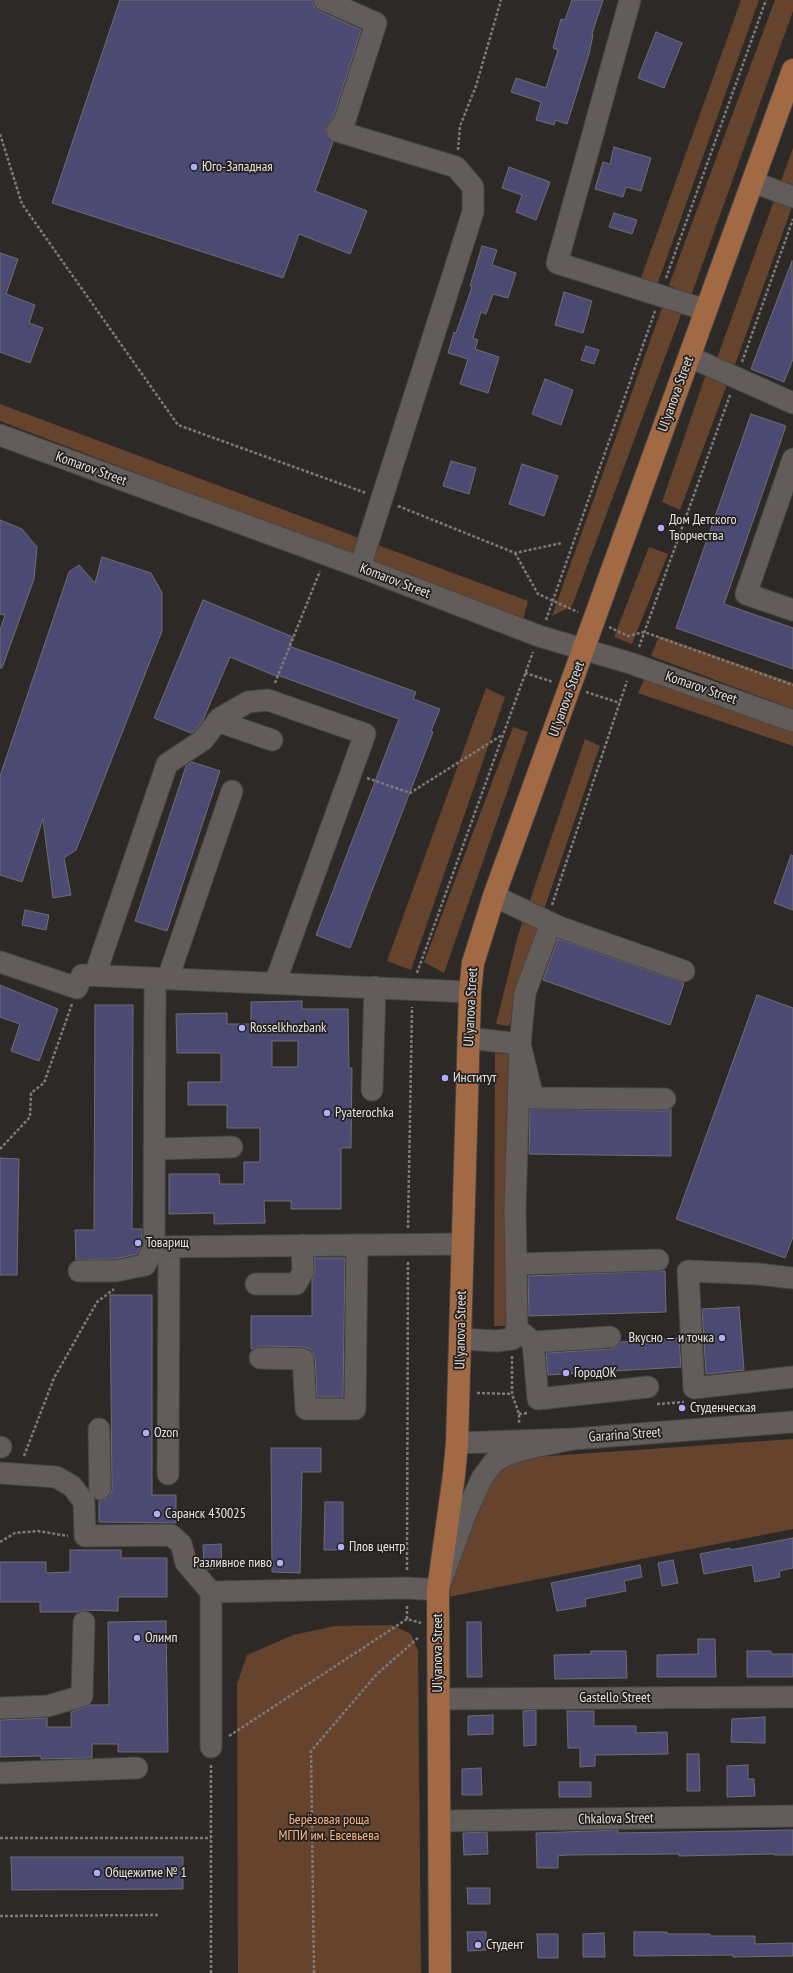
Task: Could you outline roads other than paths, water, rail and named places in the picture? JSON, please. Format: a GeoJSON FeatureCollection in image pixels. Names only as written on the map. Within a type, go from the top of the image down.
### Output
{"type":"FeatureCollection","features":[{"type":"Feature","properties":{"kind":"main road","name":"Ul'yanova Street"},"geometry":{"type":"LineString","coordinates":[[440,1973],[438,1597],[457,1443],[468,1038],[473,963],[494,896],[793,70]]}},
{"type":"Feature","properties":{"kind":"street"},"geometry":{"type":"LineString","coordinates":[[324,0],[376,23],[345,120],[337,131],[456,167],[473,187],[473,212],[360,567]]}},
{"type":"Feature","properties":{"kind":"street"},"geometry":{"type":"LineString","coordinates":[[630,0],[557,263],[706,310]]}},
{"type":"Feature","properties":{"kind":"street"},"geometry":{"type":"LineString","coordinates":[[753,182],[793,197]]}},
{"type":"Feature","properties":{"kind":"street"},"geometry":{"type":"LineString","coordinates":[[690,357],[793,403]]}},
{"type":"Feature","properties":{"kind":"street","name":"Komarov Street"},"geometry":{"type":"LineString","coordinates":[[0,435],[360,567],[539,636],[633,664],[793,721]]}},
{"type":"Feature","properties":{"kind":"street"},"geometry":{"type":"LineString","coordinates":[[793,459],[746,594],[793,610]]}},
{"type":"Feature","properties":{"kind":"street"},"geometry":{"type":"LineString","coordinates":[[95,975],[167,764],[203,740],[218,722],[248,702],[268,700],[365,734],[275,983]]}},
{"type":"Feature","properties":{"kind":"street"},"geometry":{"type":"LineString","coordinates":[[218,722],[272,740]]}},
{"type":"Feature","properties":{"kind":"street"},"geometry":{"type":"LineString","coordinates":[[168,1474],[161,1247],[154,1149],[161,978],[232,791]]}},
{"type":"Feature","properties":{"kind":"street"},"geometry":{"type":"LineString","coordinates":[[494,896],[549,922],[684,971]]}},
{"type":"Feature","properties":{"kind":"street"},"geometry":{"type":"LineString","coordinates":[[515,1334],[515,1210],[520,1044],[525,993],[549,922]]}},
{"type":"Feature","properties":{"kind":"street"},"geometry":{"type":"LineString","coordinates":[[0,962],[77,988],[82,975],[95,975],[470,992]]}},
{"type":"Feature","properties":{"kind":"street"},"geometry":{"type":"LineString","coordinates":[[372,1090],[375,987]]}},
{"type":"Feature","properties":{"kind":"street"},"geometry":{"type":"LineString","coordinates":[[468,1038],[520,1044]]}},
{"type":"Feature","properties":{"kind":"street"},"geometry":{"type":"LineString","coordinates":[[520,1044],[533,1098],[665,1099]]}},
{"type":"Feature","properties":{"kind":"street"},"geometry":{"type":"LineString","coordinates":[[154,1149],[232,1147]]}},
{"type":"Feature","properties":{"kind":"street"},"geometry":{"type":"LineString","coordinates":[[79,1271],[116,1271],[145,1265],[161,1247],[463,1244]]}},
{"type":"Feature","properties":{"kind":"street"},"geometry":{"type":"LineString","coordinates":[[256,1284],[296,1284],[303,1272],[302,1245]]}},
{"type":"Feature","properties":{"kind":"street"},"geometry":{"type":"LineString","coordinates":[[260,1358],[303,1358],[306,1409],[355,1410],[357,1245]]}},
{"type":"Feature","properties":{"kind":"street"},"geometry":{"type":"LineString","coordinates":[[516,1264],[658,1260]]}},
{"type":"Feature","properties":{"kind":"street"},"geometry":{"type":"LineString","coordinates":[[793,1278],[758,1274],[688,1271],[694,1388],[793,1377]]}},
{"type":"Feature","properties":{"kind":"street"},"geometry":{"type":"LineString","coordinates":[[461,1339],[496,1341],[515,1334],[533,1342],[610,1337]]}},
{"type":"Feature","properties":{"kind":"street"},"geometry":{"type":"LineString","coordinates":[[533,1342],[538,1399],[648,1387]]}},
{"type":"Feature","properties":{"kind":"street","name":"Gararina Street"},"geometry":{"type":"LineString","coordinates":[[457,1443],[573,1439],[793,1422]]}},
{"type":"Feature","properties":{"kind":"street"},"geometry":{"type":"LineString","coordinates":[[99,1429],[100,1489]]}},
{"type":"Feature","properties":{"kind":"street"},"geometry":{"type":"LineString","coordinates":[[211,1592],[407,1588],[438,1597],[466,1513],[482,1478],[494,1462],[529,1448],[573,1439]]}},
{"type":"Feature","properties":{"kind":"street"},"geometry":{"type":"LineString","coordinates":[[80,1495],[88,1486],[90,1465],[100,1463]]}},
{"type":"Feature","properties":{"kind":"street"},"geometry":{"type":"LineString","coordinates":[[8,1473],[56,1477],[72,1486],[84,1502],[77,1536],[171,1535],[181,1544],[186,1563],[211,1592],[211,1747]]}},
{"type":"Feature","properties":{"kind":"street"},"geometry":{"type":"LineString","coordinates":[[0,1708],[48,1706],[82,1696],[84,1622]]}},
{"type":"Feature","properties":{"kind":"street","name":"Gastello Street"},"geometry":{"type":"LineString","coordinates":[[438,1699],[793,1696]]}},
{"type":"Feature","properties":{"kind":"street"},"geometry":{"type":"LineString","coordinates":[[0,1773],[137,1768]]}},
{"type":"Feature","properties":{"kind":"street","name":"Chkalova Street"},"geometry":{"type":"LineString","coordinates":[[440,1821],[793,1816]]}},
{"type":"Feature","properties":{"kind":"place","name":"Юго-Западная"},"geometry":{"type":"Point","coordinates":[194,167]}},
{"type":"Feature","properties":{"kind":"place","name":"Дом Детского Творчества"},"geometry":{"type":"Point","coordinates":[661,528]}},
{"type":"Feature","properties":{"kind":"place","name":"Rosselkhozbank"},"geometry":{"type":"Point","coordinates":[242,1028]}},
{"type":"Feature","properties":{"kind":"place","name":"Институт"},"geometry":{"type":"Point","coordinates":[445,1078]}},
{"type":"Feature","properties":{"kind":"place","name":"Pyaterochka"},"geometry":{"type":"Point","coordinates":[327,1113]}},
{"type":"Feature","properties":{"kind":"place","name":"Товарищ"},"geometry":{"type":"Point","coordinates":[138,1243]}},
{"type":"Feature","properties":{"kind":"place","name":"Вкусно — и точка"},"geometry":{"type":"Point","coordinates":[722,1338]}},
{"type":"Feature","properties":{"kind":"place","name":"ГородОК"},"geometry":{"type":"Point","coordinates":[566,1373]}},
{"type":"Feature","properties":{"kind":"place","name":"Студенческая"},"geometry":{"type":"Point","coordinates":[682,1408]}},
{"type":"Feature","properties":{"kind":"place","name":"Ozon"},"geometry":{"type":"Point","coordinates":[146,1433]}},
{"type":"Feature","properties":{"kind":"place","name":"Саранск 430025"},"geometry":{"type":"Point","coordinates":[157,1514]}},
{"type":"Feature","properties":{"kind":"place","name":"Плов центр"},"geometry":{"type":"Point","coordinates":[341,1547]}},
{"type":"Feature","properties":{"kind":"place","name":"Разливное пиво"},"geometry":{"type":"Point","coordinates":[280,1563]}},
{"type":"Feature","properties":{"kind":"place","name":"Олимп"},"geometry":{"type":"Point","coordinates":[137,1638]}},
{"type":"Feature","properties":{"kind":"place","name":"Общежитие № 1"},"geometry":{"type":"Point","coordinates":[97,1873]}},
{"type":"Feature","properties":{"kind":"place","name":"Студент"},"geometry":{"type":"Point","coordinates":[478,1945]}},
{"type":"Feature","properties":{"kind":"park label","name":"Берёзовая роща МГПИ им. Евсевьева"},"geometry":{"type":"Point","coordinates":[329,1828]}}]}
